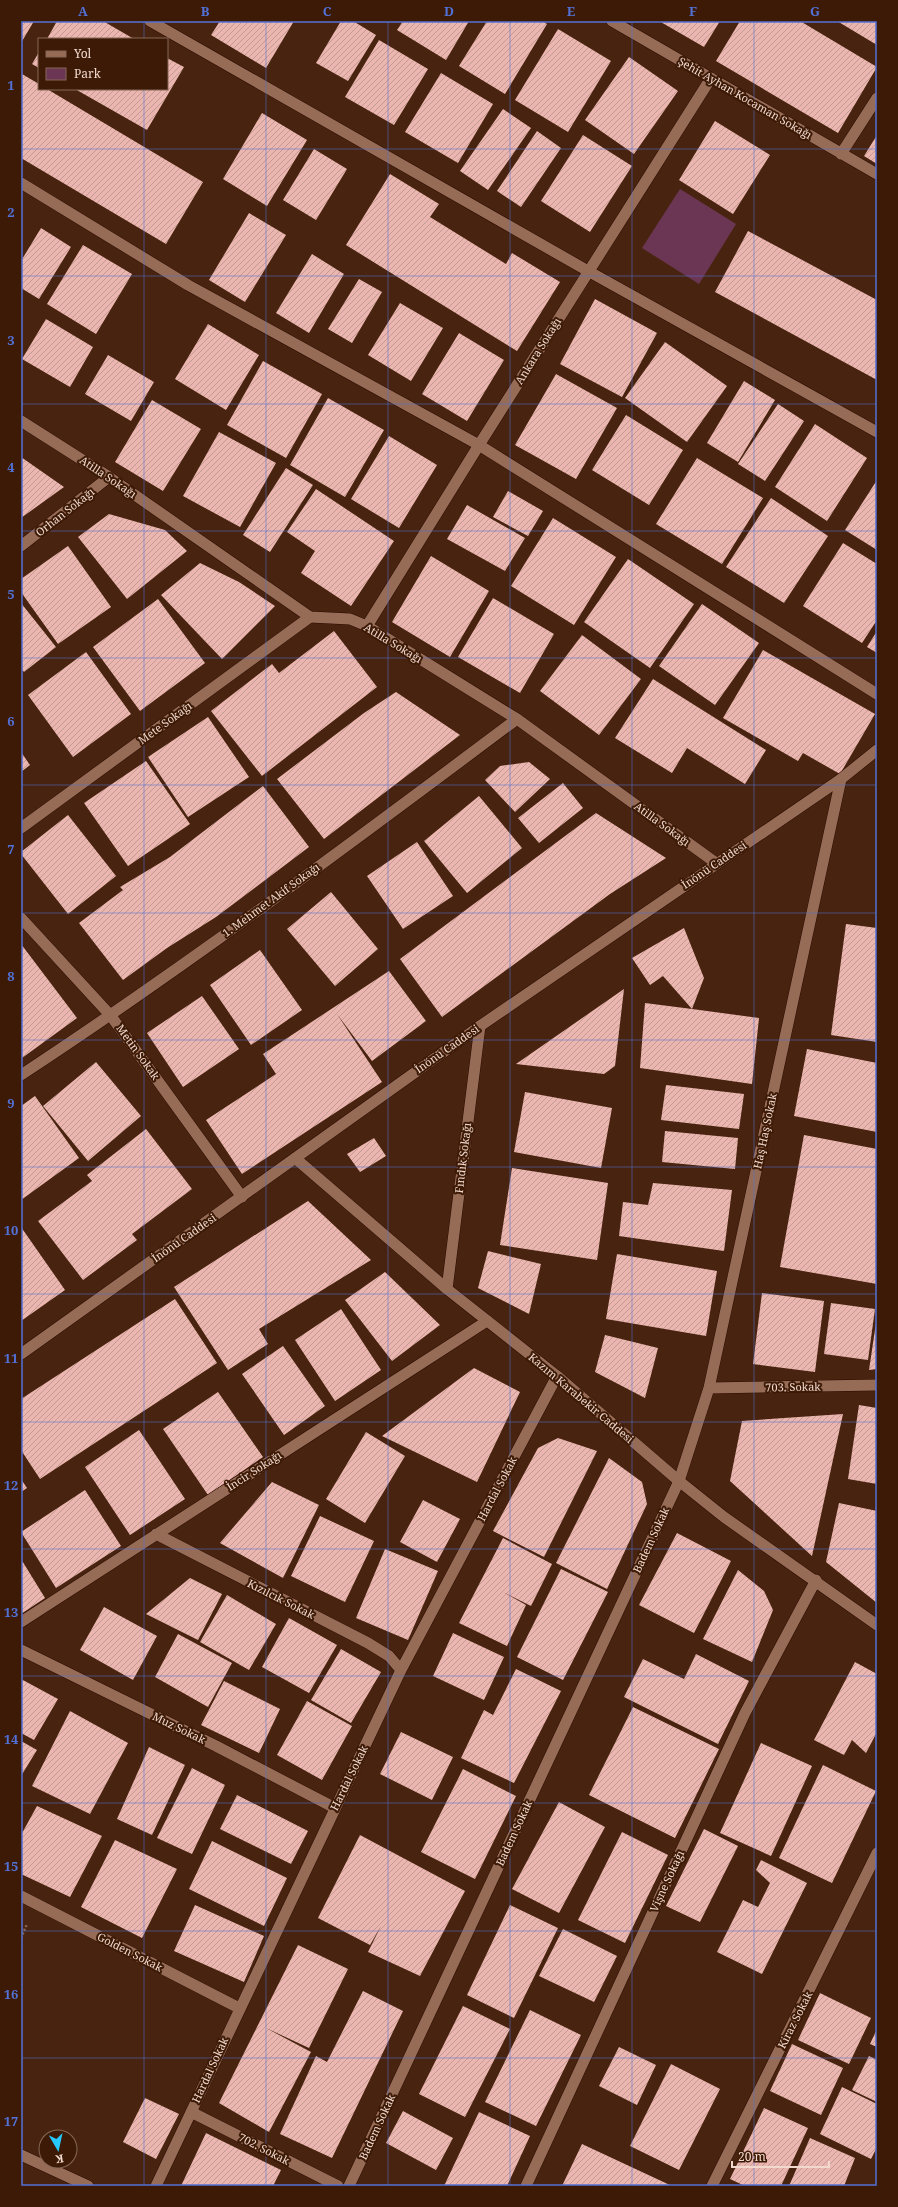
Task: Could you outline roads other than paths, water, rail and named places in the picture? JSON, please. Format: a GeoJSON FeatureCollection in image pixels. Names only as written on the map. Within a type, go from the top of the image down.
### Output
{"type":"FeatureCollection","features":[{"type":"Feature","properties":{"kind":"street"},"geometry":{"type":"LineString","coordinates":[[150,21],[588,271],[877,432]]}},
{"type":"Feature","properties":{"kind":"street","name":"Şehit Ayhan Kocaman Sokağı"},"geometry":{"type":"LineString","coordinates":[[612,21],[877,174]]}},
{"type":"Feature","properties":{"kind":"street","name":"Ankara Sokağı"},"geometry":{"type":"LineString","coordinates":[[368,626],[479,445],[711,78]]}},
{"type":"Feature","properties":{"kind":"street"},"geometry":{"type":"LineString","coordinates":[[841,154],[877,98]]}},
{"type":"Feature","properties":{"kind":"street"},"geometry":{"type":"LineString","coordinates":[[21,183],[188,285],[479,445],[877,694]]}},
{"type":"Feature","properties":{"kind":"street","name":"Atilla Sokağı"},"geometry":{"type":"LineString","coordinates":[[21,421],[110,477],[310,617],[350,619],[368,626],[517,719],[716,863]]}},
{"type":"Feature","properties":{"kind":"street","name":"Orhan Sokağı"},"geometry":{"type":"LineString","coordinates":[[21,546],[110,477]]}},
{"type":"Feature","properties":{"kind":"street","name":"Mete Sokağı"},"geometry":{"type":"LineString","coordinates":[[21,828],[310,617]]}},
{"type":"Feature","properties":{"kind":"street","name":"1. Mehmet Akif Sokağı"},"geometry":{"type":"LineString","coordinates":[[21,1075],[111,1016],[331,858],[517,719]]}},
{"type":"Feature","properties":{"kind":"street","name":"İnönü Caddesi"},"geometry":{"type":"LineString","coordinates":[[21,1354],[480,1026],[716,863],[841,779],[877,750]]}},
{"type":"Feature","properties":{"kind":"street","name":"Haş Haş Sokak"},"geometry":{"type":"LineString","coordinates":[[679,1480],[709,1388],[841,779]]}},
{"type":"Feature","properties":{"kind":"street","name":"Metin Sokak"},"geometry":{"type":"LineString","coordinates":[[21,918],[111,1016],[242,1197]]}},
{"type":"Feature","properties":{"kind":"street","name":"Fındık Sokağı"},"geometry":{"type":"LineString","coordinates":[[447,1289],[480,1026]]}},
{"type":"Feature","properties":{"kind":"street","name":"Kazım Karabekir Caddesi"},"geometry":{"type":"LineString","coordinates":[[295,1158],[447,1289],[557,1376],[724,1517],[816,1580],[877,1625]]}},
{"type":"Feature","properties":{"kind":"street","name":"İncir Sokağı"},"geometry":{"type":"LineString","coordinates":[[21,1622],[487,1321]]}},
{"type":"Feature","properties":{"kind":"street","name":"Hardal Sokak"},"geometry":{"type":"LineString","coordinates":[[156,2186],[239,2008],[401,1670],[557,1376]]}},
{"type":"Feature","properties":{"kind":"street","name":"703. Sokak"},"geometry":{"type":"LineString","coordinates":[[709,1388],[877,1385]]}},
{"type":"Feature","properties":{"kind":"street","name":"Badem Sokak"},"geometry":{"type":"LineString","coordinates":[[349,2186],[679,1480]]}},
{"type":"Feature","properties":{"kind":"street","name":"Kızılcık Sokak"},"geometry":{"type":"LineString","coordinates":[[156,1534],[368,1644],[388,1656],[401,1670]]}},
{"type":"Feature","properties":{"kind":"street","name":"Vişne Sokağı"},"geometry":{"type":"LineString","coordinates":[[526,2186],[746,1713],[816,1580]]}},
{"type":"Feature","properties":{"kind":"street","name":"Muz Sokak"},"geometry":{"type":"LineString","coordinates":[[21,1650],[216,1746],[335,1808]]}},
{"type":"Feature","properties":{"kind":"street","name":"Kiraz Sokak"},"geometry":{"type":"LineString","coordinates":[[712,2186],[877,1853]]}},
{"type":"Feature","properties":{"kind":"street","name":"Golden Sokak"},"geometry":{"type":"LineString","coordinates":[[21,1896],[239,2008]]}},
{"type":"Feature","properties":{"kind":"street","name":"702. Sokak"},"geometry":{"type":"LineString","coordinates":[[191,2112],[338,2186]]}},
{"type":"Feature","properties":{"kind":"street"},"geometry":{"type":"LineString","coordinates":[[21,2155],[88,2186]]}}]}
